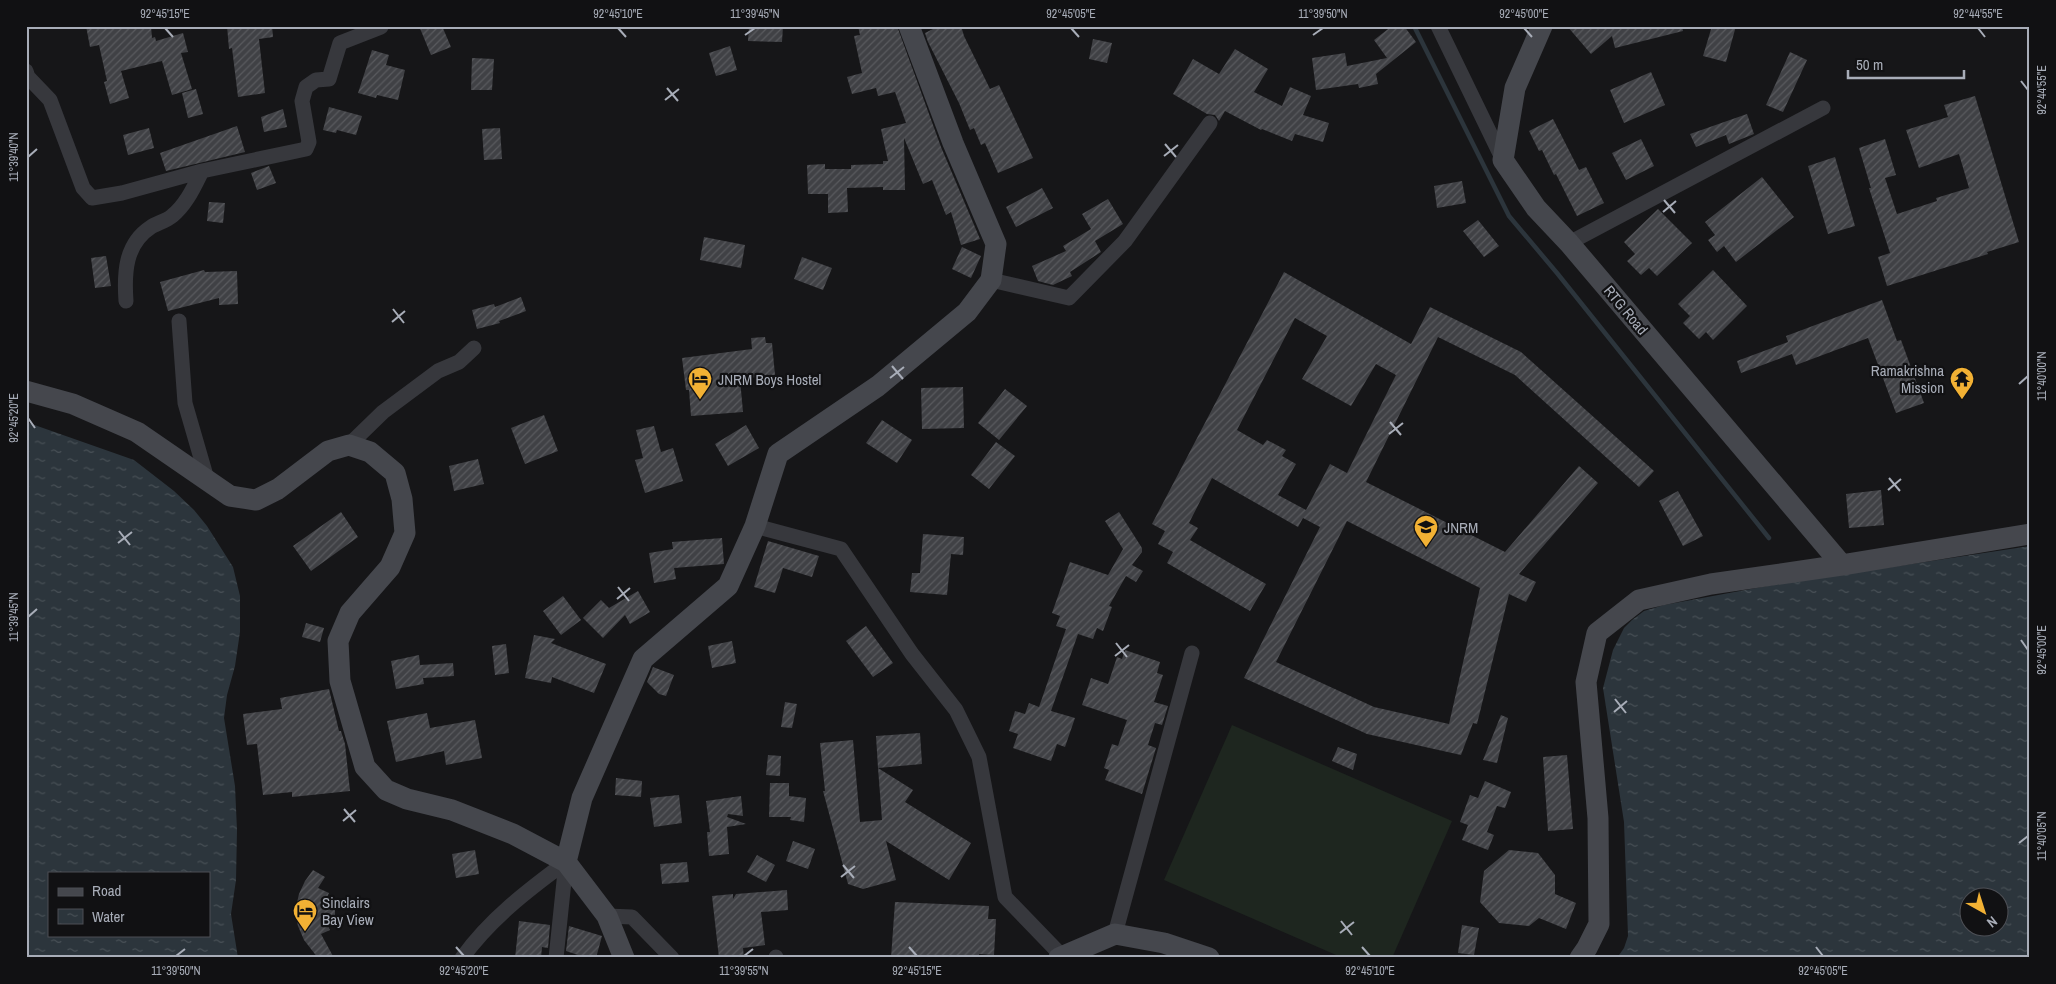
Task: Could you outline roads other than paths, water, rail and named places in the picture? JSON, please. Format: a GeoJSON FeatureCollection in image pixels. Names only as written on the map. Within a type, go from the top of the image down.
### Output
{"type":"FeatureCollection","features":[{"type":"Feature","properties":{"kind":"main road"},"geometry":{"type":"LineString","coordinates":[[566,862],[582,798],[643,659],[728,586],[755,526],[778,454],[878,386],[967,312],[991,280],[996,244],[953,144],[909,26]]}},
{"type":"Feature","properties":{"kind":"main road"},"geometry":{"type":"LineString","coordinates":[[1503,160],[1515,88],[1542,26]]}},
{"type":"Feature","properties":{"kind":"main road","name":"RTG Road"},"geometry":{"type":"LineString","coordinates":[[1503,160],[1536,208],[1569,243],[1842,565]]}},
{"type":"Feature","properties":{"kind":"main road"},"geometry":{"type":"LineString","coordinates":[[26,391],[73,404],[137,432],[230,496],[256,500],[278,488],[328,450],[349,446],[370,452],[395,473],[402,499],[405,533],[390,567],[350,613],[338,641],[340,681],[365,767],[386,790],[407,799],[452,810],[514,834],[566,862],[607,916],[624,958]]}},
{"type":"Feature","properties":{"kind":"main road"},"geometry":{"type":"LineString","coordinates":[[1580,958],[1599,924],[1598,818],[1586,682],[1597,633],[1639,600],[1711,584],[1842,565],[2030,534]]}},
{"type":"Feature","properties":{"kind":"main road"},"geometry":{"type":"LineString","coordinates":[[1060,957],[1115,934],[1164,943],[1209,958]]}},
{"type":"Feature","properties":{"kind":"street"},"geometry":{"type":"LineString","coordinates":[[1438,26],[1503,160]]}},
{"type":"Feature","properties":{"kind":"street"},"geometry":{"type":"LineString","coordinates":[[26,72],[28,77],[50,100],[83,188],[92,198],[122,193],[202,171],[306,149],[310,142],[302,101],[306,87],[316,80],[329,79],[340,43],[381,27]]}},
{"type":"Feature","properties":{"kind":"street"},"geometry":{"type":"LineString","coordinates":[[1569,243],[1824,108]]}},
{"type":"Feature","properties":{"kind":"street"},"geometry":{"type":"LineString","coordinates":[[991,280],[1069,298],[1125,241],[1210,123]]}},
{"type":"Feature","properties":{"kind":"street"},"geometry":{"type":"LineString","coordinates":[[126,301],[125,263],[135,243],[150,228],[171,217],[183,205],[202,171]]}},
{"type":"Feature","properties":{"kind":"street"},"geometry":{"type":"LineString","coordinates":[[179,320],[185,403],[207,479]]}},
{"type":"Feature","properties":{"kind":"street"},"geometry":{"type":"LineString","coordinates":[[349,446],[383,412],[438,371],[459,362],[474,348]]}},
{"type":"Feature","properties":{"kind":"street"},"geometry":{"type":"LineString","coordinates":[[755,526],[841,548],[912,654],[956,710],[979,757],[1005,897],[1060,957]]}},
{"type":"Feature","properties":{"kind":"street"},"geometry":{"type":"LineString","coordinates":[[1115,934],[1192,653]]}},
{"type":"Feature","properties":{"kind":"street"},"geometry":{"type":"LineString","coordinates":[[462,958],[470,947],[517,898],[566,862]]}},
{"type":"Feature","properties":{"kind":"street"},"geometry":{"type":"LineString","coordinates":[[556,958],[566,862]]}},
{"type":"Feature","properties":{"kind":"street"},"geometry":{"type":"LineString","coordinates":[[607,916],[632,917],[672,958]]}},
{"type":"Feature","properties":{"kind":"water"},"geometry":{"type":"Polygon","coordinates":[[[26,422],[134,460],[174,491],[194,510],[207,526],[233,567],[240,596],[240,632],[224,718],[235,786],[237,830],[236,880],[231,914],[238,958],[26,958],[26,422]]]}},
{"type":"Feature","properties":{"kind":"water"},"geometry":{"type":"Polygon","coordinates":[[[2030,546],[2030,958],[1617,958],[1624,948],[1628,936],[1624,822],[1603,688],[1613,650],[1624,628],[1644,611],[1664,605],[1767,586],[2030,546]]]}},
{"type":"Feature","properties":{"kind":"waterway"},"geometry":{"type":"LineString","coordinates":[[1414,26],[1509,216],[1557,273],[1769,538]]}},
{"type":"Feature","properties":{"kind":"place","name":"JNRM Boys Hostel"},"geometry":{"type":"Point","coordinates":[700,400]}},
{"type":"Feature","properties":{"kind":"place","name":"Ramakrishna Mission"},"geometry":{"type":"Point","coordinates":[1962,400]}},
{"type":"Feature","properties":{"kind":"place","name":"JNRM"},"geometry":{"type":"Point","coordinates":[1426,548]}},
{"type":"Feature","properties":{"kind":"place","name":"Sinclairs Bay View"},"geometry":{"type":"Point","coordinates":[305,932]}}]}
